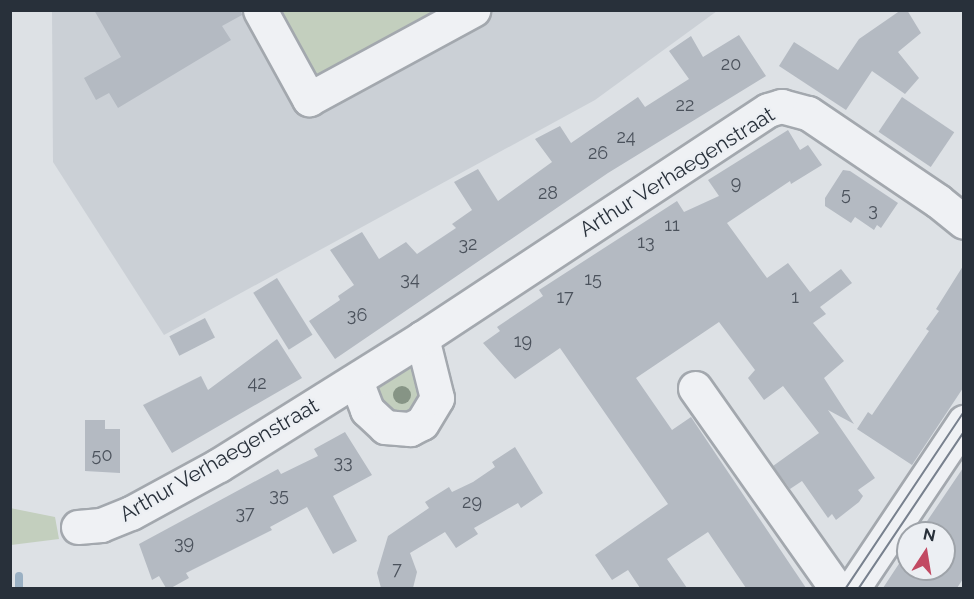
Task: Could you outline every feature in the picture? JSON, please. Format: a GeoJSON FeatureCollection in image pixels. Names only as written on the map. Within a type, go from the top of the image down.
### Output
{"type":"FeatureCollection","features":[{"type":"Feature","properties":{"kind":"street"},"geometry":{"type":"LineString","coordinates":[[260,10],[309,99],[473,10]]}},
{"type":"Feature","properties":{"kind":"street","name":"Arthur Verhaegenstraat"},"geometry":{"type":"LineString","coordinates":[[78,527],[101,525],[131,513],[356,381],[768,110],[781,106],[808,112],[938,201],[963,222]]}},
{"type":"Feature","properties":{"kind":"street"},"geometry":{"type":"LineString","coordinates":[[356,381],[367,410],[385,427],[410,429],[422,423],[438,398],[422,338]]}},
{"type":"Feature","properties":{"kind":"street"},"geometry":{"type":"LineString","coordinates":[[695,388],[836,588]]}},
{"type":"Feature","properties":{"kind":"street"},"geometry":{"type":"LineString","coordinates":[[853,588],[963,422]]}},
{"type":"Feature","properties":{"kind":"shaded area"},"geometry":{"type":"Polygon","coordinates":[[[52,11],[717,11],[595,100],[164,335],[53,162],[52,11]]]}},
{"type":"Feature","properties":{"kind":"green space"},"geometry":{"type":"Polygon","coordinates":[[[273,11],[451,11],[324,83],[306,71],[273,11]]]}},
{"type":"Feature","properties":{"kind":"green space"},"geometry":{"type":"Polygon","coordinates":[[[416,355],[429,380],[416,418],[378,410],[375,382],[416,355]]]}},
{"type":"Feature","properties":{"kind":"green space"},"geometry":{"type":"Polygon","coordinates":[[[10,508],[55,517],[59,539],[11,545],[10,508]]]}},
{"type":"Feature","properties":{"kind":"building"},"geometry":{"type":"Polygon","coordinates":[[[94,10],[241,10],[242,15],[222,26],[231,40],[118,108],[109,93],[96,100],[84,78],[121,57],[94,10]]]}},
{"type":"Feature","properties":{"kind":"building"},"geometry":{"type":"Polygon","coordinates":[[[901,10],[907,10],[921,33],[898,52],[919,78],[905,94],[872,71],[846,110],[779,66],[794,42],[838,70],[859,39],[901,10]]]}},
{"type":"Feature","properties":{"kind":"building"},"geometry":{"type":"Polygon","coordinates":[[[739,35],[766,76],[608,173],[335,359],[309,321],[340,300],[338,296],[354,285],[330,250],[362,232],[379,259],[406,242],[417,254],[456,228],[452,224],[472,210],[454,182],[478,169],[498,201],[552,162],[535,139],[560,126],[571,143],[638,97],[645,107],[689,79],[669,51],[691,36],[703,57],[739,35]]]}},
{"type":"Feature","properties":{"kind":"building"},"geometry":{"type":"Polygon","coordinates":[[[902,97],[954,132],[931,167],[879,132],[902,97]]]}},
{"type":"Feature","properties":{"kind":"building"},"geometry":{"type":"Polygon","coordinates":[[[788,130],[800,150],[808,145],[822,165],[791,184],[790,181],[727,223],[767,278],[788,263],[810,292],[841,269],[852,283],[820,307],[826,314],[813,323],[844,361],[824,378],[854,424],[828,410],[875,478],[858,490],[863,496],[859,502],[836,520],[832,514],[828,518],[802,481],[790,489],[773,466],[819,433],[783,386],[764,400],[748,378],[755,370],[719,322],[636,378],[672,430],[691,417],[806,588],[746,588],[708,532],[667,559],[687,588],[640,588],[628,570],[612,580],[595,555],[668,504],[560,348],[515,379],[483,343],[500,331],[497,327],[543,296],[539,290],[677,201],[684,212],[719,196],[708,180],[788,130]]]}},
{"type":"Feature","properties":{"kind":"building"},"geometry":{"type":"Polygon","coordinates":[[[843,170],[850,171],[898,203],[881,228],[877,225],[874,230],[855,217],[851,223],[825,206],[825,198],[843,170]]]}},
{"type":"Feature","properties":{"kind":"building"},"geometry":{"type":"Polygon","coordinates":[[[963,266],[963,388],[912,465],[857,429],[868,412],[872,415],[929,331],[926,329],[939,311],[936,309],[963,266]]]}},
{"type":"Feature","properties":{"kind":"building"},"geometry":{"type":"Polygon","coordinates":[[[277,278],[313,335],[289,350],[253,293],[277,278]]]}},
{"type":"Feature","properties":{"kind":"building"},"geometry":{"type":"Polygon","coordinates":[[[205,318],[215,338],[179,356],[169,336],[205,318]]]}},
{"type":"Feature","properties":{"kind":"building"},"geometry":{"type":"Polygon","coordinates":[[[277,339],[302,378],[172,453],[143,405],[201,376],[208,390],[277,339]]]}},
{"type":"Feature","properties":{"kind":"building"},"geometry":{"type":"Polygon","coordinates":[[[85,420],[105,420],[105,429],[120,429],[120,473],[85,471],[85,420]]]}},
{"type":"Feature","properties":{"kind":"building"},"geometry":{"type":"Polygon","coordinates":[[[345,432],[372,475],[333,496],[357,541],[333,554],[307,507],[270,527],[272,530],[186,573],[189,578],[171,588],[166,588],[159,576],[152,580],[139,544],[278,469],[281,474],[318,456],[314,449],[345,432]]]}},
{"type":"Feature","properties":{"kind":"building"},"geometry":{"type":"Polygon","coordinates":[[[515,447],[543,493],[521,508],[518,503],[474,528],[478,534],[456,548],[445,532],[410,553],[417,572],[413,588],[381,588],[377,573],[388,536],[429,508],[425,502],[449,487],[452,492],[473,482],[495,467],[492,462],[515,447]]]}},
{"type":"Feature","properties":{"kind":"building"},"geometry":{"type":"Polygon","coordinates":[[[963,468],[963,579],[957,588],[883,588],[896,568],[896,581],[956,581],[956,521],[927,521],[963,468]]]}},
{"type":"Feature","properties":{"kind":"waterway"},"geometry":{"type":"LineString","coordinates":[[19,576],[19,588]]}},
{"type":"Feature","properties":{"kind":"tram line"},"geometry":{"type":"LineString","coordinates":[[846,588],[964,412]]}},
{"type":"Feature","properties":{"kind":"tram line"},"geometry":{"type":"LineString","coordinates":[[859,588],[964,432]]}}]}
